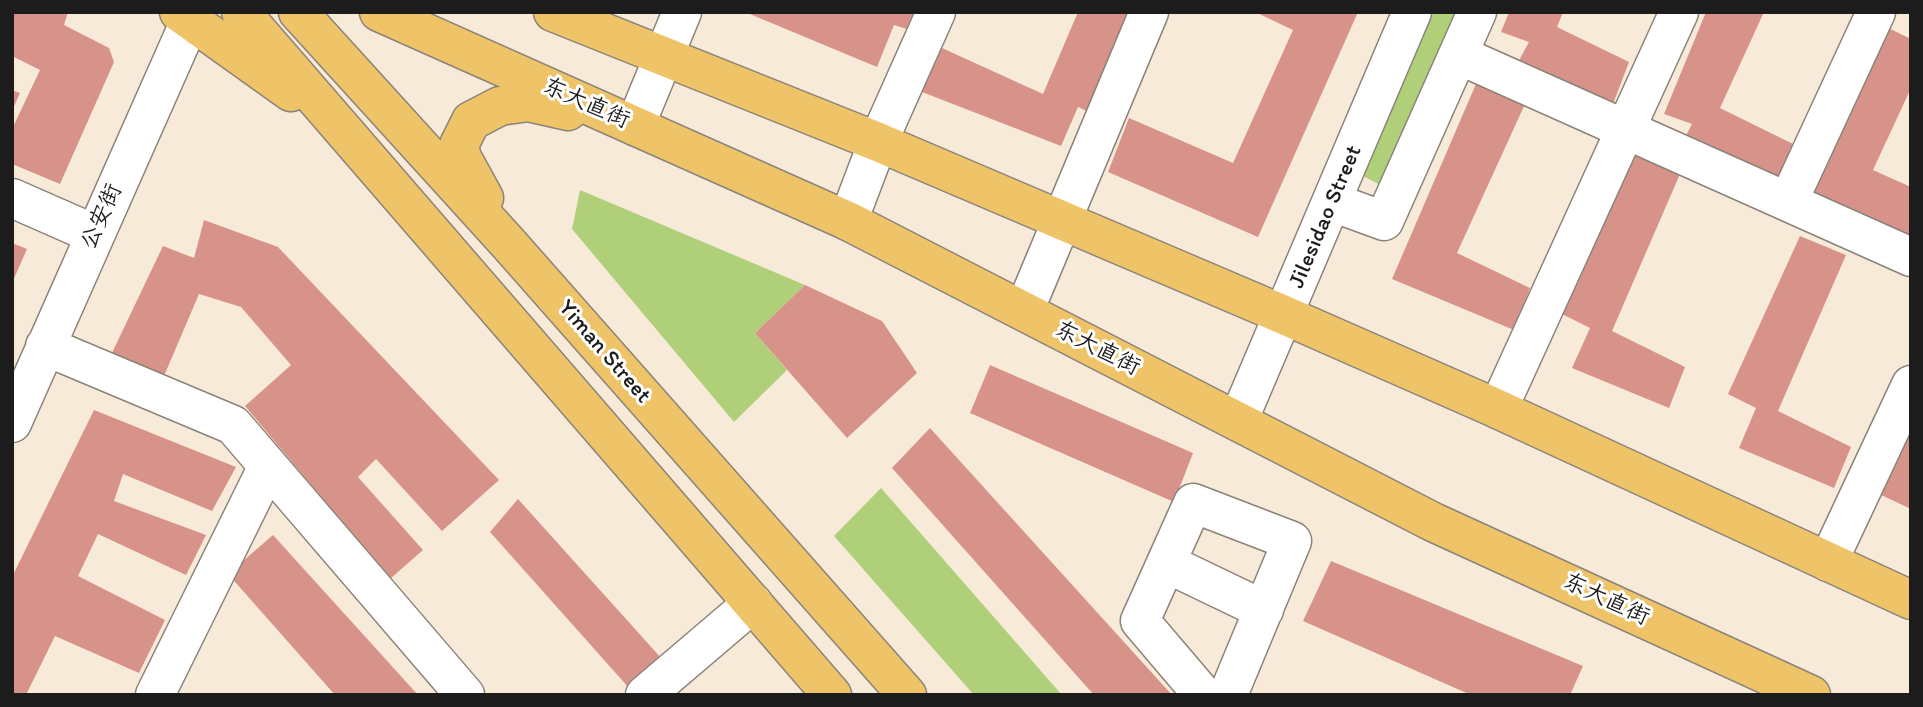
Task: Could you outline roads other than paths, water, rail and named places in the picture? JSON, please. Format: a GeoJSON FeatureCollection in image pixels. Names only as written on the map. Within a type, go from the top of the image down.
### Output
{"type":"FeatureCollection","features":[{"type":"Feature","properties":{"kind":"main road"},"geometry":{"type":"LineString","coordinates":[[241,12],[832,695]]}},
{"type":"Feature","properties":{"kind":"main road","name":"Yiman Street"},"geometry":{"type":"LineString","coordinates":[[298,12],[508,243],[907,695]]}},
{"type":"Feature","properties":{"kind":"main road","name":"东大直街"},"geometry":{"type":"LineString","coordinates":[[379,12],[848,221],[1433,522],[1811,695]]}},
{"type":"Feature","properties":{"kind":"main road"},"geometry":{"type":"LineString","coordinates":[[553,12],[665,54],[878,142],[1284,315],[1911,600]]}},
{"type":"Feature","properties":{"kind":"main road"},"geometry":{"type":"LineString","coordinates":[[188,15],[339,125]]}},
{"type":"Feature","properties":{"kind":"main road"},"geometry":{"type":"LineString","coordinates":[[508,243],[462,158],[459,145],[471,121],[500,106],[528,102],[635,126]]}},
{"type":"Feature","properties":{"kind":"street"},"geometry":{"type":"LineString","coordinates":[[635,126],[682,12]]}},
{"type":"Feature","properties":{"kind":"street"},"geometry":{"type":"LineString","coordinates":[[848,221],[878,142],[936,12]]}},
{"type":"Feature","properties":{"kind":"street"},"geometry":{"type":"LineString","coordinates":[[1024,312],[1149,12]]}},
{"type":"Feature","properties":{"kind":"street","name":"Jilesidao Street"},"geometry":{"type":"LineString","coordinates":[[1238,421],[1412,12]]}},
{"type":"Feature","properties":{"kind":"street"},"geometry":{"type":"LineString","coordinates":[[1332,202],[1384,221],[1477,12]]}},
{"type":"Feature","properties":{"kind":"street"},"geometry":{"type":"LineString","coordinates":[[1498,410],[1679,12]]}},
{"type":"Feature","properties":{"kind":"street"},"geometry":{"type":"LineString","coordinates":[[1788,202],[1875,12]]}},
{"type":"Feature","properties":{"kind":"street","name":"公安街"},"geometry":{"type":"LineString","coordinates":[[12,422],[188,15]]}},
{"type":"Feature","properties":{"kind":"street"},"geometry":{"type":"LineString","coordinates":[[1458,55],[1911,257]]}},
{"type":"Feature","properties":{"kind":"street"},"geometry":{"type":"LineString","coordinates":[[12,198],[94,234]]}},
{"type":"Feature","properties":{"kind":"street"},"geometry":{"type":"LineString","coordinates":[[45,346],[233,425],[466,695]]}},
{"type":"Feature","properties":{"kind":"street"},"geometry":{"type":"LineString","coordinates":[[1828,562],[1911,385]]}},
{"type":"Feature","properties":{"kind":"street"},"geometry":{"type":"LineString","coordinates":[[155,695],[268,466]]}},
{"type":"Feature","properties":{"kind":"street"},"geometry":{"type":"LineString","coordinates":[[1203,695],[1140,621],[1193,503],[1292,541],[1228,695]]}},
{"type":"Feature","properties":{"kind":"street"},"geometry":{"type":"LineString","coordinates":[[1166,563],[1264,610]]}},
{"type":"Feature","properties":{"kind":"street"},"geometry":{"type":"LineString","coordinates":[[645,695],[753,603]]}}]}
